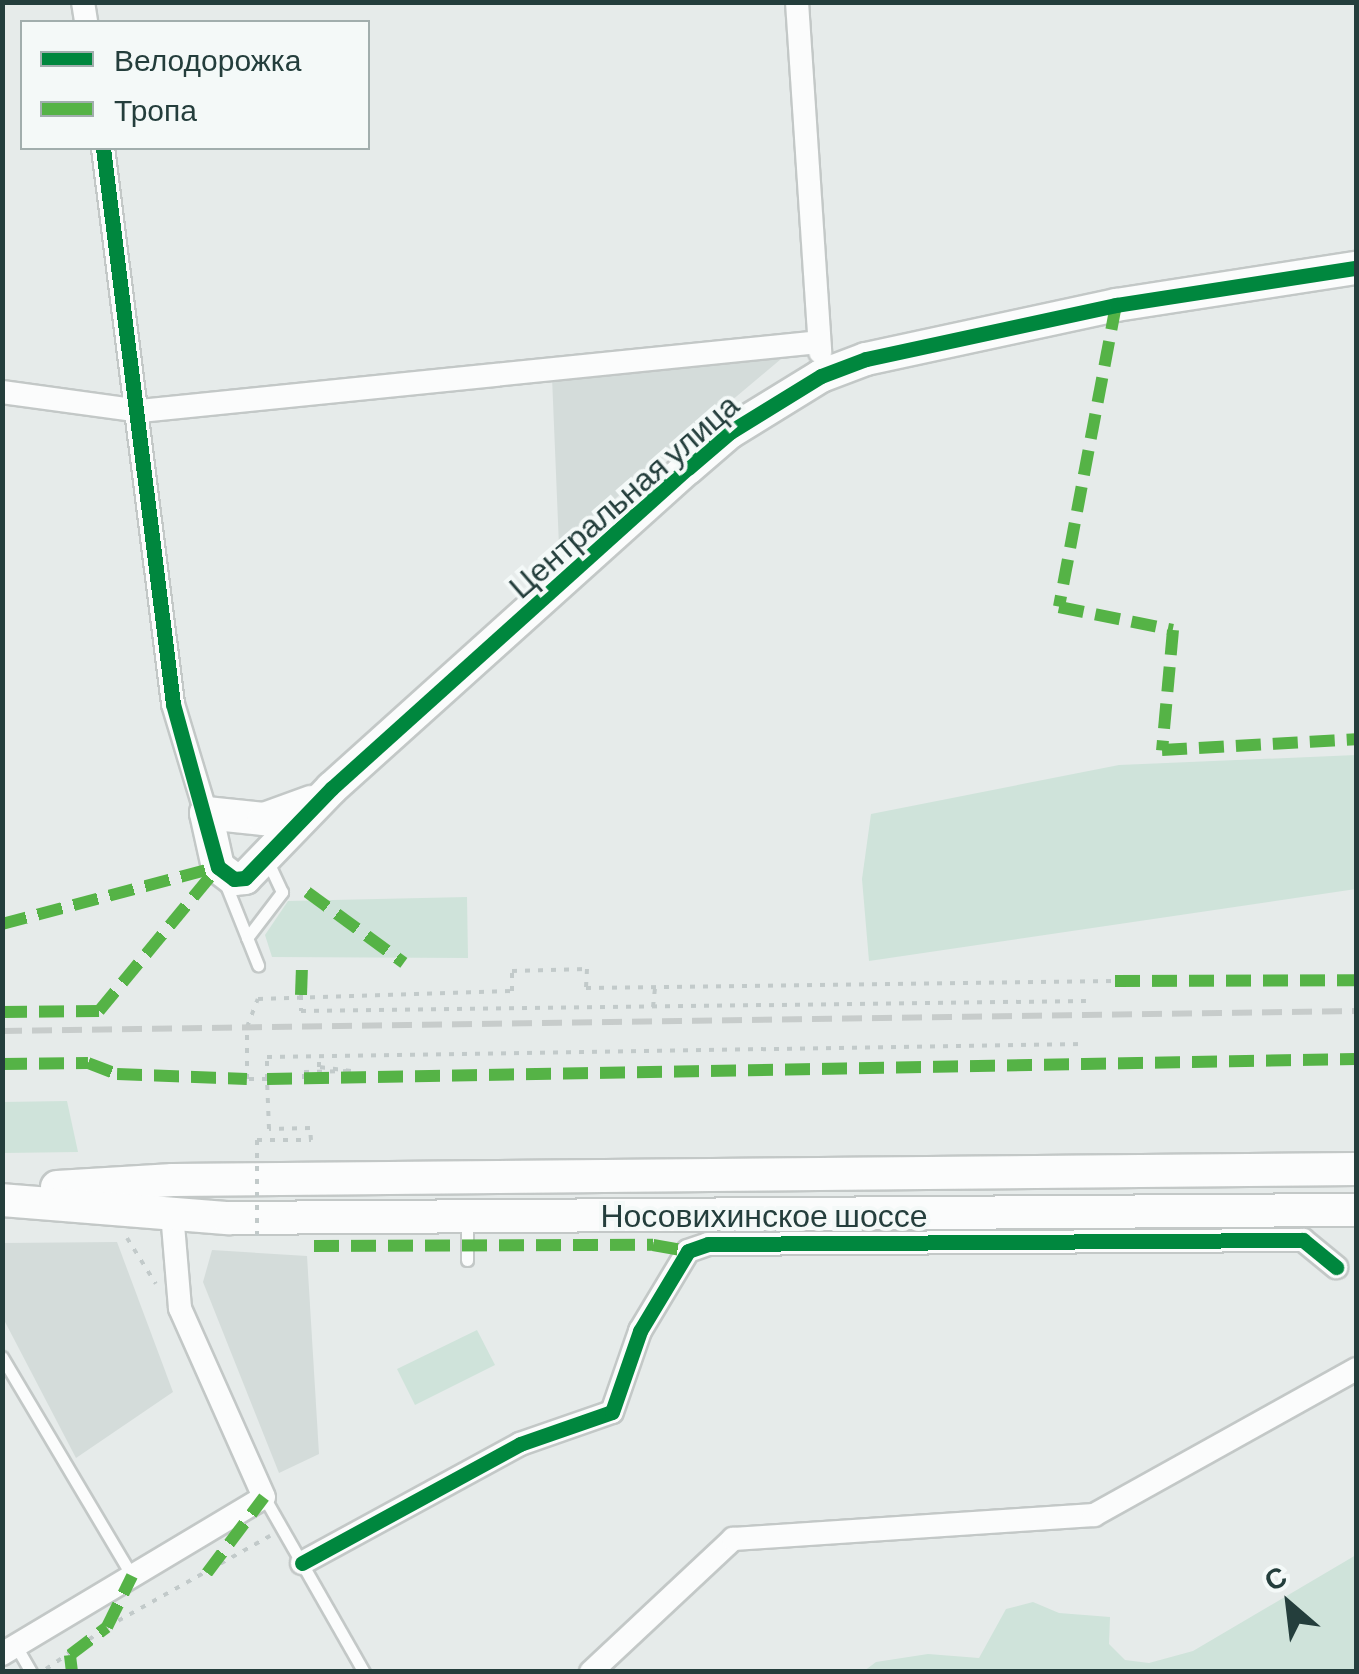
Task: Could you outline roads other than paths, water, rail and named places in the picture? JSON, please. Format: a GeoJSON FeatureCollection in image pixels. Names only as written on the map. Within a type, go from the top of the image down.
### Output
{"type":"FeatureCollection","features":[{"type":"Feature","properties":{"kind":"main road","name":"Центральная улица"},"geometry":{"type":"LineString","coordinates":[[243,867],[716,444],[821,376],[866,359],[1116,305],[1356,268]]}},
{"type":"Feature","properties":{"kind":"main road"},"geometry":{"type":"LineString","coordinates":[[206,813],[264,819],[303,807],[332,788]]}},
{"type":"Feature","properties":{"kind":"main road"},"geometry":{"type":"LineString","coordinates":[[206,813],[243,867]]}},
{"type":"Feature","properties":{"kind":"main road","name":"Носовихинское шоссе"},"geometry":{"type":"LineString","coordinates":[[2,1191],[173,1180],[1356,1169]]}},
{"type":"Feature","properties":{"kind":"main road"},"geometry":{"type":"LineString","coordinates":[[172,1213],[173,1180]]}},
{"type":"Feature","properties":{"kind":"main road","name":"Носовихинское шоссе"},"geometry":{"type":"LineString","coordinates":[[2,1200],[172,1213],[468,1216],[1356,1210]]}},
{"type":"Feature","properties":{"kind":"street"},"geometry":{"type":"LineString","coordinates":[[797,2],[821,376]]}},
{"type":"Feature","properties":{"kind":"street"},"geometry":{"type":"LineString","coordinates":[[103,150],[140,412],[173,704],[206,813]]}},
{"type":"Feature","properties":{"kind":"street"},"geometry":{"type":"LineString","coordinates":[[2,392],[140,412],[819,342]]}},
{"type":"Feature","properties":{"kind":"street"},"geometry":{"type":"LineString","coordinates":[[7,1649],[264,1496],[180,1308],[172,1213]]}},
{"type":"Feature","properties":{"kind":"street"},"geometry":{"type":"LineString","coordinates":[[302,1563],[520,1444],[612,1412],[640,1331],[688,1251],[708,1244],[1303,1240],[1321,1248],[1336,1267]]}},
{"type":"Feature","properties":{"kind":"street"},"geometry":{"type":"LineString","coordinates":[[591,1672],[733,1539],[1094,1516],[1356,1369]]}},
{"type":"Feature","properties":{"kind":"lane"},"geometry":{"type":"LineString","coordinates":[[243,867],[248,938],[258,965]]}},
{"type":"Feature","properties":{"kind":"lane"},"geometry":{"type":"LineString","coordinates":[[243,867],[282,892],[248,938]]}},
{"type":"Feature","properties":{"kind":"lane"},"geometry":{"type":"LineString","coordinates":[[466,1260],[468,1216]]}},
{"type":"Feature","properties":{"kind":"lane"},"geometry":{"type":"LineString","coordinates":[[2,1357],[132,1576]]}},
{"type":"Feature","properties":{"kind":"lane"},"geometry":{"type":"LineString","coordinates":[[264,1496],[364,1672]]}},
{"type":"Feature","properties":{"kind":"lane"},"geometry":{"type":"LineString","coordinates":[[7,1649],[31,1672]]}},
{"type":"Feature","properties":{"kind":"railway"},"geometry":{"type":"LineString","coordinates":[[2,1031],[1356,1011]]}}]}
